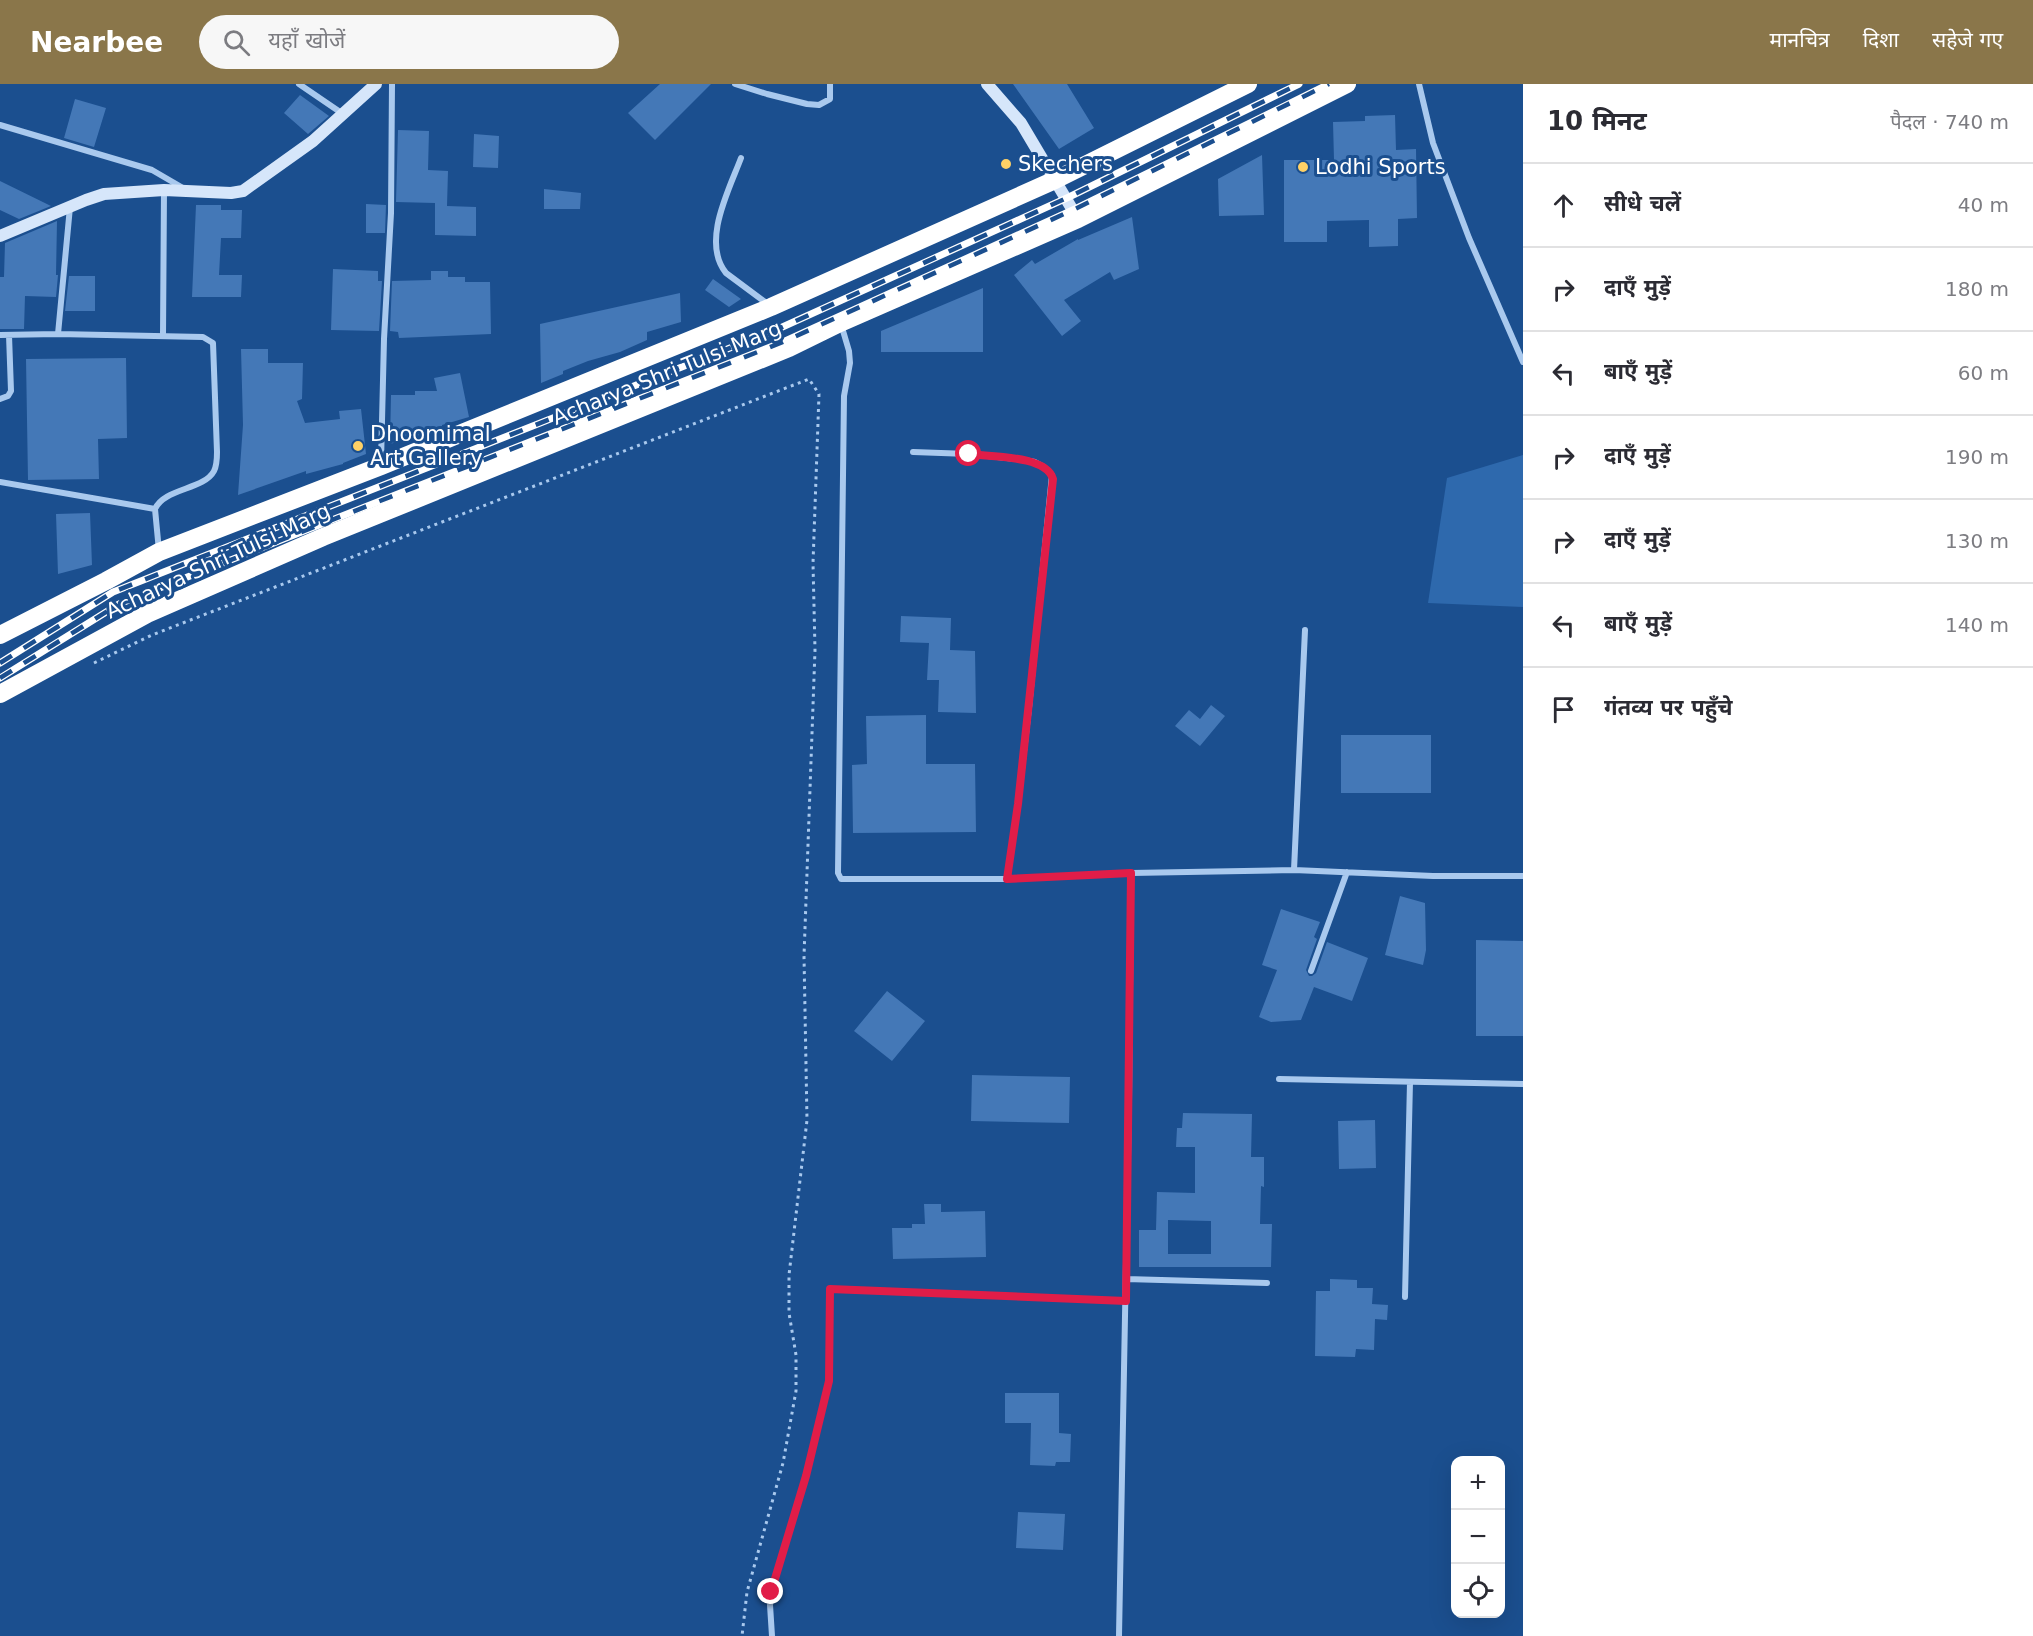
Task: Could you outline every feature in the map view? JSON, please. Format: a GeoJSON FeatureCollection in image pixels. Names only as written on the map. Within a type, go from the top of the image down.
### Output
{"type":"FeatureCollection","features":[{"type":"Feature","properties":{"kind":"highway","name":"Acharya Shri Tulsi Marg"},"geometry":{"type":"LineString","coordinates":[[0,635],[159,552],[381,466],[771,307],[1054,180],[1248,84]]}},
{"type":"Feature","properties":{"kind":"highway","name":"Acharya Shri Tulsi Marg"},"geometry":{"type":"LineString","coordinates":[[0,694],[147,614],[323,537],[789,348],[840,323],[1078,219],[1347,84]]}},
{"type":"Feature","properties":{"kind":"street"},"geometry":{"type":"LineString","coordinates":[[299,84],[344,114]]}},
{"type":"Feature","properties":{"kind":"street"},"geometry":{"type":"LineString","coordinates":[[0,236],[104,194],[164,190],[231,193],[243,191],[314,141],[376,84]]}},
{"type":"Feature","properties":{"kind":"street"},"geometry":{"type":"LineString","coordinates":[[381,466],[384,339],[391,213],[392,84]]}},
{"type":"Feature","properties":{"kind":"street"},"geometry":{"type":"LineString","coordinates":[[735,84],[767,94],[819,105],[830,99],[830,84]]}},
{"type":"Feature","properties":{"kind":"street"},"geometry":{"type":"LineString","coordinates":[[987,84],[1021,123],[1078,219]]}},
{"type":"Feature","properties":{"kind":"street"},"geometry":{"type":"LineString","coordinates":[[1419,84],[1437,154],[1469,238],[1523,362]]}},
{"type":"Feature","properties":{"kind":"street"},"geometry":{"type":"LineString","coordinates":[[0,125],[152,170],[186,190]]}},
{"type":"Feature","properties":{"kind":"street"},"geometry":{"type":"LineString","coordinates":[[741,158],[723,207],[715,237],[715,249],[721,267],[726,273],[771,307]]}},
{"type":"Feature","properties":{"kind":"street"},"geometry":{"type":"LineString","coordinates":[[163,336],[164,190]]}},
{"type":"Feature","properties":{"kind":"street"},"geometry":{"type":"LineString","coordinates":[[58,334],[70,206]]}},
{"type":"Feature","properties":{"kind":"street"},"geometry":{"type":"LineString","coordinates":[[840,323],[848,345],[850,363],[844,396],[838,875],[843,880],[1007,879],[1131,873],[1294,870],[1433,876],[1523,876]]}},
{"type":"Feature","properties":{"kind":"street"},"geometry":{"type":"LineString","coordinates":[[0,335],[203,337],[213,343],[216,468],[212,474],[159,502],[155,509],[159,552]]}},
{"type":"Feature","properties":{"kind":"street"},"geometry":{"type":"LineString","coordinates":[[0,399],[8,396],[11,391],[9,335]]}},
{"type":"Feature","properties":{"kind":"street"},"geometry":{"type":"LineString","coordinates":[[913,452],[969,454],[1024,460],[1035,462],[1052,475],[1029,708],[1007,879]]}},
{"type":"Feature","properties":{"kind":"street"},"geometry":{"type":"LineString","coordinates":[[0,482],[155,509]]}},
{"type":"Feature","properties":{"kind":"street"},"geometry":{"type":"LineString","coordinates":[[1294,870],[1305,630]]}},
{"type":"Feature","properties":{"kind":"street"},"geometry":{"type":"LineString","coordinates":[[1311,971],[1347,872]]}},
{"type":"Feature","properties":{"kind":"street"},"geometry":{"type":"LineString","coordinates":[[1119,1636],[1131,873]]}},
{"type":"Feature","properties":{"kind":"street"},"geometry":{"type":"LineString","coordinates":[[1279,1079],[1523,1084]]}},
{"type":"Feature","properties":{"kind":"street"},"geometry":{"type":"LineString","coordinates":[[1404,1297],[1410,1082]]}},
{"type":"Feature","properties":{"kind":"street"},"geometry":{"type":"LineString","coordinates":[[1126,1278],[1267,1283]]}},
{"type":"Feature","properties":{"kind":"street"},"geometry":{"type":"LineString","coordinates":[[772,1636],[770,1605],[772,1586],[806,1476],[829,1381],[830,1289],[1126,1301]]}},
{"type":"Feature","properties":{"kind":"path"},"geometry":{"type":"LineString","coordinates":[[92,664],[152,635],[809,380],[819,394],[813,563],[815,650],[804,956],[807,1120],[789,1275],[789,1313],[796,1355],[796,1391],[781,1471],[747,1592],[742,1636]]}},
{"type":"Feature","properties":{"kind":"shaded area"},"geometry":{"type":"Polygon","coordinates":[[[1523,455],[1523,607],[1428,603],[1447,478],[1523,455]]]}},
{"type":"Feature","properties":{"kind":"building"},"geometry":{"type":"Polygon","coordinates":[[[660,84],[711,84],[655,140],[628,113],[660,84]]]}},
{"type":"Feature","properties":{"kind":"building"},"geometry":{"type":"Polygon","coordinates":[[[1013,84],[1067,84],[1094,128],[1059,149],[1013,84]]]}},
{"type":"Feature","properties":{"kind":"building"},"geometry":{"type":"Polygon","coordinates":[[[300,95],[329,116],[308,134],[284,113],[300,95]]]}},
{"type":"Feature","properties":{"kind":"building"},"geometry":{"type":"Polygon","coordinates":[[[75,99],[106,108],[94,147],[64,138],[75,99]]]}},
{"type":"Feature","properties":{"kind":"building"},"geometry":{"type":"Polygon","coordinates":[[[1395,115],[1396,150],[1416,149],[1417,218],[1398,219],[1398,246],[1369,247],[1369,220],[1327,221],[1327,242],[1284,242],[1284,160],[1334,160],[1333,122],[1365,121],[1365,116],[1395,115]]]}},
{"type":"Feature","properties":{"kind":"building"},"geometry":{"type":"Polygon","coordinates":[[[398,130],[429,131],[428,170],[448,171],[447,206],[476,207],[476,236],[435,235],[435,203],[396,202],[398,130]]]}},
{"type":"Feature","properties":{"kind":"building"},"geometry":{"type":"Polygon","coordinates":[[[474,134],[499,136],[498,168],[473,167],[474,134]]]}},
{"type":"Feature","properties":{"kind":"building"},"geometry":{"type":"Polygon","coordinates":[[[1262,155],[1264,215],[1219,216],[1218,179],[1262,155]]]}},
{"type":"Feature","properties":{"kind":"building"},"geometry":{"type":"Polygon","coordinates":[[[0,181],[51,206],[19,219],[0,210],[0,181]]]}},
{"type":"Feature","properties":{"kind":"building"},"geometry":{"type":"Polygon","coordinates":[[[544,189],[581,193],[580,209],[544,209],[544,189]]]}},
{"type":"Feature","properties":{"kind":"building"},"geometry":{"type":"Polygon","coordinates":[[[366,204],[386,205],[385,233],[366,233],[366,204]]]}},
{"type":"Feature","properties":{"kind":"building"},"geometry":{"type":"Polygon","coordinates":[[[196,205],[221,205],[221,210],[242,210],[241,238],[221,238],[219,275],[242,275],[241,297],[192,297],[196,205]]]}},
{"type":"Feature","properties":{"kind":"building"},"geometry":{"type":"Polygon","coordinates":[[[1132,217],[1139,269],[1114,280],[1110,272],[1064,300],[1081,321],[1062,336],[1014,275],[1032,260],[1035,264],[1078,239],[1132,217]]]}},
{"type":"Feature","properties":{"kind":"building"},"geometry":{"type":"Polygon","coordinates":[[[57,221],[56,297],[25,296],[24,329],[0,329],[0,277],[4,277],[5,243],[57,221]]]}},
{"type":"Feature","properties":{"kind":"building"},"geometry":{"type":"Polygon","coordinates":[[[333,269],[378,271],[378,281],[382,281],[379,331],[331,330],[333,269]]]}},
{"type":"Feature","properties":{"kind":"building"},"geometry":{"type":"Polygon","coordinates":[[[431,271],[448,271],[448,277],[465,277],[465,282],[490,282],[491,334],[399,338],[398,332],[390,331],[392,281],[431,280],[431,271]]]}},
{"type":"Feature","properties":{"kind":"building"},"geometry":{"type":"Polygon","coordinates":[[[69,276],[95,276],[95,311],[65,311],[69,276]]]}},
{"type":"Feature","properties":{"kind":"building"},"geometry":{"type":"Polygon","coordinates":[[[713,279],[741,299],[729,307],[705,290],[713,279]]]}},
{"type":"Feature","properties":{"kind":"building"},"geometry":{"type":"Polygon","coordinates":[[[983,288],[983,352],[881,352],[881,331],[983,288]]]}},
{"type":"Feature","properties":{"kind":"building"},"geometry":{"type":"Polygon","coordinates":[[[680,293],[681,322],[647,332],[647,340],[620,352],[563,371],[563,374],[541,383],[540,324],[680,293]]]}},
{"type":"Feature","properties":{"kind":"building"},"geometry":{"type":"Polygon","coordinates":[[[241,349],[268,349],[268,363],[303,363],[302,399],[297,401],[305,423],[340,419],[339,411],[361,409],[366,454],[343,464],[306,474],[306,471],[238,495],[243,425],[241,349]]]}},
{"type":"Feature","properties":{"kind":"building"},"geometry":{"type":"Polygon","coordinates":[[[126,358],[127,438],[98,439],[99,479],[28,480],[26,359],[126,358]]]}},
{"type":"Feature","properties":{"kind":"building"},"geometry":{"type":"Polygon","coordinates":[[[460,373],[469,417],[390,444],[391,395],[415,395],[415,391],[437,391],[434,378],[460,373]]]}},
{"type":"Feature","properties":{"kind":"building"},"geometry":{"type":"Polygon","coordinates":[[[90,513],[92,565],[58,574],[56,514],[90,513]]]}},
{"type":"Feature","properties":{"kind":"building"},"geometry":{"type":"Polygon","coordinates":[[[901,616],[951,618],[950,650],[975,651],[976,713],[938,712],[939,680],[927,680],[929,643],[900,642],[901,616]]]}},
{"type":"Feature","properties":{"kind":"building"},"geometry":{"type":"Polygon","coordinates":[[[1211,705],[1225,716],[1200,746],[1175,726],[1189,710],[1200,719],[1211,705]]]}},
{"type":"Feature","properties":{"kind":"building"},"geometry":{"type":"Polygon","coordinates":[[[926,715],[926,764],[975,764],[976,832],[853,833],[852,765],[867,764],[866,716],[926,715]]]}},
{"type":"Feature","properties":{"kind":"building"},"geometry":{"type":"Polygon","coordinates":[[[1341,735],[1431,735],[1431,793],[1341,793],[1341,735]]]}},
{"type":"Feature","properties":{"kind":"building"},"geometry":{"type":"Polygon","coordinates":[[[1400,896],[1425,903],[1426,950],[1423,965],[1385,955],[1400,896]]]}},
{"type":"Feature","properties":{"kind":"building"},"geometry":{"type":"Polygon","coordinates":[[[1281,909],[1320,922],[1314,937],[1317,939],[1306,970],[1309,976],[1316,973],[1327,942],[1368,958],[1352,1001],[1314,987],[1301,1020],[1271,1022],[1259,1017],[1277,970],[1262,965],[1281,909]]]}},
{"type":"Feature","properties":{"kind":"building"},"geometry":{"type":"Polygon","coordinates":[[[1476,940],[1523,941],[1523,1036],[1476,1036],[1476,940]]]}},
{"type":"Feature","properties":{"kind":"building"},"geometry":{"type":"Polygon","coordinates":[[[887,991],[925,1021],[892,1061],[854,1031],[887,991]]]}},
{"type":"Feature","properties":{"kind":"building"},"geometry":{"type":"Polygon","coordinates":[[[972,1075],[1070,1077],[1069,1123],[971,1121],[972,1075]]]}},
{"type":"Feature","properties":{"kind":"building"},"geometry":{"type":"Polygon","coordinates":[[[1183,1113],[1252,1114],[1251,1157],[1264,1157],[1260,1224],[1272,1224],[1271,1267],[1139,1267],[1139,1230],[1156,1230],[1157,1192],[1195,1193],[1195,1147],[1176,1147],[1177,1128],[1182,1128],[1183,1113]],[[1168,1220],[1168,1254],[1211,1254],[1211,1221],[1168,1220]]]}},
{"type":"Feature","properties":{"kind":"building"},"geometry":{"type":"Polygon","coordinates":[[[1375,1120],[1376,1168],[1339,1169],[1338,1121],[1375,1120]]]}},
{"type":"Feature","properties":{"kind":"building"},"geometry":{"type":"Polygon","coordinates":[[[924,1204],[941,1204],[941,1212],[985,1211],[986,1257],[893,1259],[892,1228],[912,1228],[912,1224],[925,1224],[924,1204]]]}},
{"type":"Feature","properties":{"kind":"building"},"geometry":{"type":"Polygon","coordinates":[[[1330,1279],[1357,1280],[1357,1288],[1373,1288],[1372,1304],[1388,1305],[1387,1320],[1375,1319],[1374,1350],[1356,1349],[1355,1357],[1315,1356],[1316,1291],[1330,1291],[1330,1279]]]}},
{"type":"Feature","properties":{"kind":"building"},"geometry":{"type":"Polygon","coordinates":[[[1005,1393],[1059,1393],[1059,1433],[1071,1434],[1070,1462],[1056,1462],[1055,1466],[1030,1465],[1031,1423],[1005,1423],[1005,1393]]]}},
{"type":"Feature","properties":{"kind":"building"},"geometry":{"type":"Polygon","coordinates":[[[1018,1512],[1065,1514],[1063,1550],[1016,1548],[1018,1512]]]}},
{"type":"Feature","properties":{"kind":"railway"},"geometry":{"type":"LineString","coordinates":[[0,663],[113,592],[778,329],[1069,197],[1299,84]]}},
{"type":"Feature","properties":{"kind":"railway"},"geometry":{"type":"LineString","coordinates":[[0,678],[119,604],[783,342],[1075,209],[1329,84]]}},
{"type":"Feature","properties":{"kind":"place","name":"Skechers"},"geometry":{"type":"Point","coordinates":[1006,164]}},
{"type":"Feature","properties":{"kind":"place","name":"Lodhi Sports"},"geometry":{"type":"Point","coordinates":[1303,167]}},
{"type":"Feature","properties":{"kind":"place","name":"Dhoomimal Art Gallery"},"geometry":{"type":"Point","coordinates":[358,446]}},
{"type":"Feature","properties":{"kind":"route"},"geometry":{"type":"LineString","coordinates":[[771,1592],[806,1476],[829,1381],[830,1289],[1126,1301],[1131,873],[1007,879],[1018,804],[1053,479],[1048,470],[1035,462],[969,454]]}}]}
